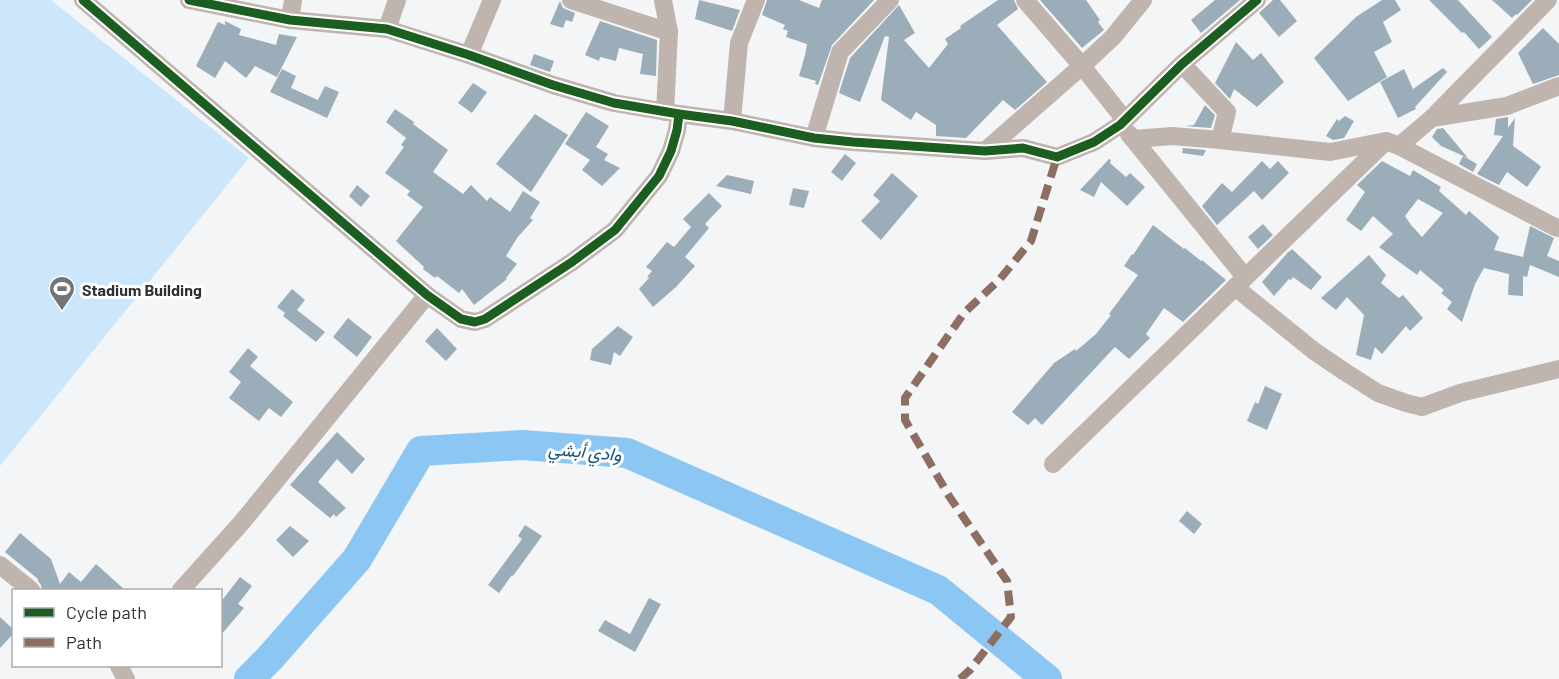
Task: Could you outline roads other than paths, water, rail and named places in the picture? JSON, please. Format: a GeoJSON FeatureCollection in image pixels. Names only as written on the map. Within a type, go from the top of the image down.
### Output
{"type":"FeatureCollection","features":[{"type":"Feature","properties":{"kind":"street"},"geometry":{"type":"LineString","coordinates":[[83,0],[427,295],[461,319],[475,322],[485,319],[572,262],[615,230],[659,176],[671,151],[677,130],[672,113],[669,32],[663,0]]}},
{"type":"Feature","properties":{"kind":"street"},"geometry":{"type":"LineString","coordinates":[[189,0],[290,20],[387,29],[614,103],[732,121],[814,138],[985,151],[1023,148],[1057,158],[1094,142],[1122,123],[1182,64],[1257,0]]}},
{"type":"Feature","properties":{"kind":"street"},"geometry":{"type":"LineString","coordinates":[[290,20],[293,0]]}},
{"type":"Feature","properties":{"kind":"street"},"geometry":{"type":"LineString","coordinates":[[387,29],[397,0]]}},
{"type":"Feature","properties":{"kind":"street"},"geometry":{"type":"LineString","coordinates":[[469,55],[492,0]]}},
{"type":"Feature","properties":{"kind":"street"},"geometry":{"type":"LineString","coordinates":[[571,0],[669,32]]}},
{"type":"Feature","properties":{"kind":"street"},"geometry":{"type":"LineString","coordinates":[[732,121],[739,43],[756,0]]}},
{"type":"Feature","properties":{"kind":"street"},"geometry":{"type":"LineString","coordinates":[[814,138],[840,52],[891,0]]}},
{"type":"Feature","properties":{"kind":"street"},"geometry":{"type":"LineString","coordinates":[[1025,0],[1082,66],[1240,282],[1314,351],[1378,393],[1422,407],[1460,393],[1559,369]]}},
{"type":"Feature","properties":{"kind":"street"},"geometry":{"type":"LineString","coordinates":[[985,151],[1113,37],[1143,0]]}},
{"type":"Feature","properties":{"kind":"street"},"geometry":{"type":"LineString","coordinates":[[1053,464],[1240,282],[1392,144],[1432,118],[1548,0]]}},
{"type":"Feature","properties":{"kind":"street"},"geometry":{"type":"LineString","coordinates":[[1182,64],[1227,112],[1220,140]]}},
{"type":"Feature","properties":{"kind":"street"},"geometry":{"type":"LineString","coordinates":[[1432,118],[1507,106],[1559,86]]}},
{"type":"Feature","properties":{"kind":"street"},"geometry":{"type":"LineString","coordinates":[[1134,139],[1172,136],[1330,152],[1392,144],[1559,228]]}},
{"type":"Feature","properties":{"kind":"street"},"geometry":{"type":"LineString","coordinates":[[183,589],[243,521],[427,295]]}},
{"type":"Feature","properties":{"kind":"street"},"geometry":{"type":"LineString","coordinates":[[0,564],[29,589]]}},
{"type":"Feature","properties":{"kind":"waterway","name":"وادي أبشي"},"geometry":{"type":"LineString","coordinates":[[249,679],[357,559],[421,451],[523,445],[627,453],[938,590],[1047,679]]}},
{"type":"Feature","properties":{"kind":"place","name":"Stadium Building"},"geometry":{"type":"Point","coordinates":[62,312]}}]}
